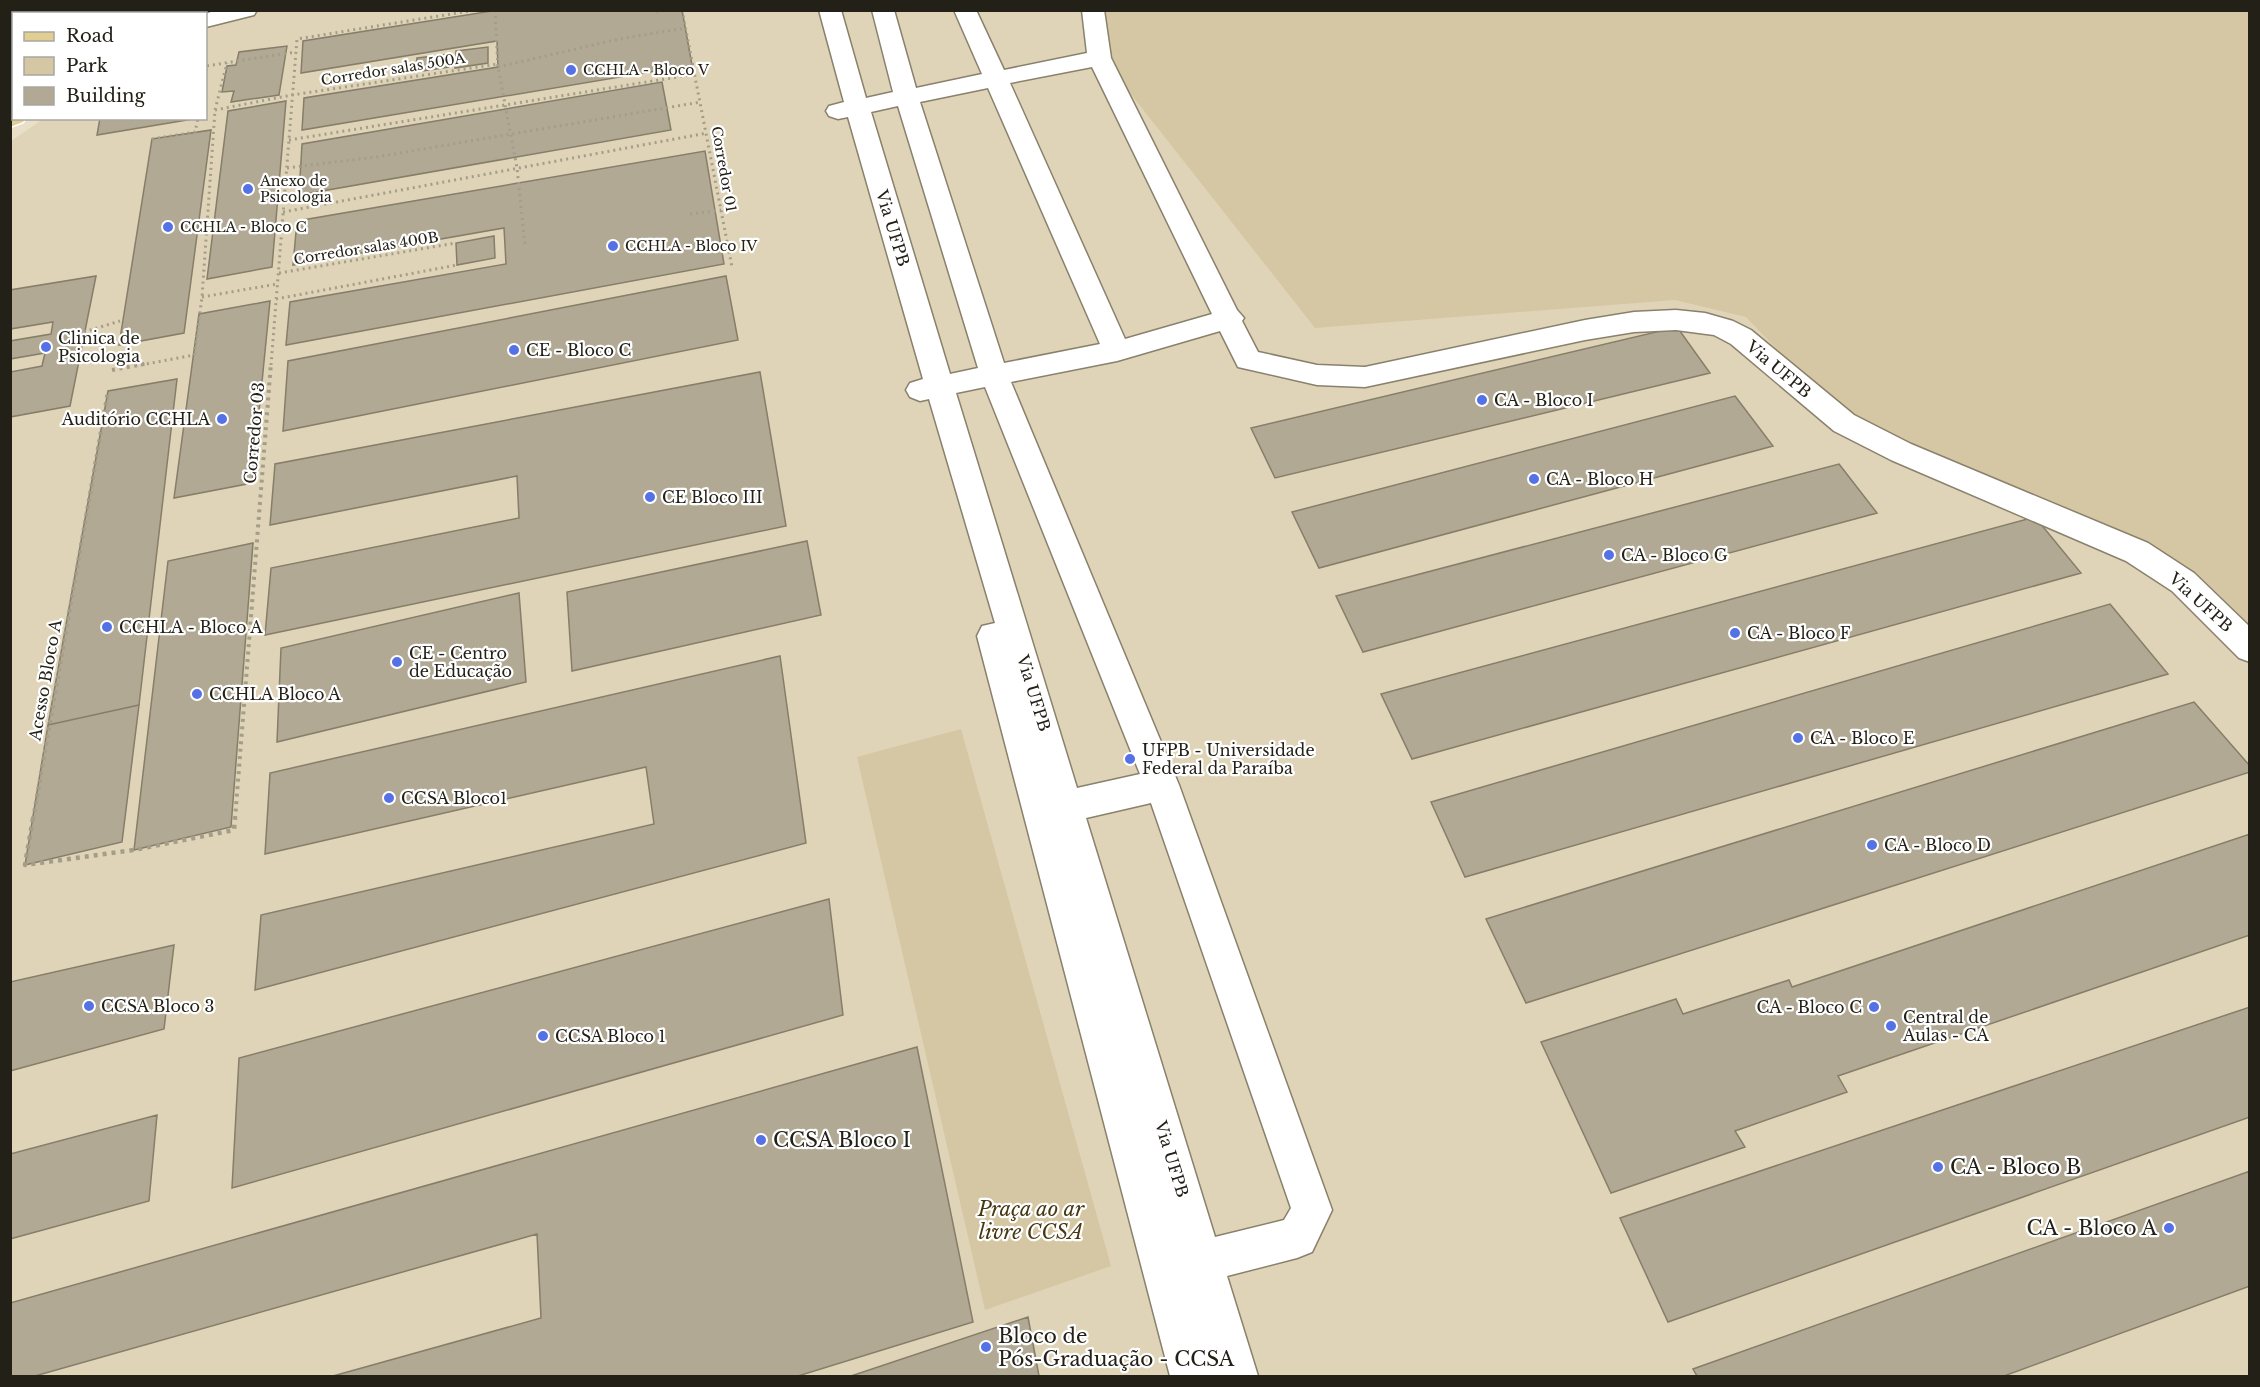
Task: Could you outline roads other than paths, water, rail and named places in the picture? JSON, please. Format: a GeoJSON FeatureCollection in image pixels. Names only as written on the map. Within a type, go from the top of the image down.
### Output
{"type":"FeatureCollection","features":[{"type":"Feature","properties":{"kind":"main road"},"geometry":{"type":"LineString","coordinates":[[10,13],[14,10]]}},
{"type":"Feature","properties":{"kind":"lane"},"geometry":{"type":"LineString","coordinates":[[207,20],[246,10]]}},
{"type":"Feature","properties":{"kind":"lane","name":"Via UFPB"},"geometry":{"type":"LineString","coordinates":[[807,10],[847,109],[1054,809],[1202,1261],[1236,1377]]}},
{"type":"Feature","properties":{"kind":"lane","name":"Via UFPB"},"geometry":{"type":"LineString","coordinates":[[830,10],[847,109]]}},
{"type":"Feature","properties":{"kind":"lane"},"geometry":{"type":"LineString","coordinates":[[883,10],[906,95],[994,374],[1162,785],[1312,1210],[1298,1237],[1202,1261],[1165,1276]]}},
{"type":"Feature","properties":{"kind":"lane"},"geometry":{"type":"LineString","coordinates":[[965,10],[1118,351]]}},
{"type":"Feature","properties":{"kind":"lane"},"geometry":{"type":"LineString","coordinates":[[930,387],[1118,351],[1230,318],[1099,58],[1093,10]]}},
{"type":"Feature","properties":{"kind":"lane"},"geometry":{"type":"LineString","coordinates":[[847,109],[906,95],[1099,58]]}},
{"type":"Feature","properties":{"kind":"lane","name":"Via UFPB"},"geometry":{"type":"LineString","coordinates":[[1230,318],[1248,360],[1317,375],[1365,377],[1585,330],[1634,322],[1676,320],[1723,328],[1741,337],[1844,423],[1901,452],[2137,552],[2183,582],[2250,648]]}},
{"type":"Feature","properties":{"kind":"lane"},"geometry":{"type":"LineString","coordinates":[[1054,809],[1162,785]]}},
{"type":"Feature","properties":{"kind":"lane","name":"Via UFPB"},"geometry":{"type":"LineString","coordinates":[[1054,809],[1165,1276],[1192,1377]]}},
{"type":"Feature","properties":{"kind":"place","name":"CCHLA - Bloco V"},"geometry":{"type":"Point","coordinates":[571,70]}},
{"type":"Feature","properties":{"kind":"place","name":"Anexo de Psicologia"},"geometry":{"type":"Point","coordinates":[248,189]}},
{"type":"Feature","properties":{"kind":"place","name":"CCHLA - Bloco C"},"geometry":{"type":"Point","coordinates":[168,227]}},
{"type":"Feature","properties":{"kind":"place","name":"CCHLA - Bloco IV"},"geometry":{"type":"Point","coordinates":[613,246]}},
{"type":"Feature","properties":{"kind":"place","name":"Clinica de Psicologia"},"geometry":{"type":"Point","coordinates":[46,347]}},
{"type":"Feature","properties":{"kind":"place","name":"CE - Bloco C"},"geometry":{"type":"Point","coordinates":[514,350]}},
{"type":"Feature","properties":{"kind":"place","name":"CA - Bloco I"},"geometry":{"type":"Point","coordinates":[1482,400]}},
{"type":"Feature","properties":{"kind":"place","name":"Auditório CCHLA"},"geometry":{"type":"Point","coordinates":[222,419]}},
{"type":"Feature","properties":{"kind":"place","name":"CA - Bloco H"},"geometry":{"type":"Point","coordinates":[1534,479]}},
{"type":"Feature","properties":{"kind":"place","name":"CE Bloco III"},"geometry":{"type":"Point","coordinates":[650,497]}},
{"type":"Feature","properties":{"kind":"place","name":"CA - Bloco G"},"geometry":{"type":"Point","coordinates":[1609,555]}},
{"type":"Feature","properties":{"kind":"place","name":"CCHLA - Bloco A"},"geometry":{"type":"Point","coordinates":[107,627]}},
{"type":"Feature","properties":{"kind":"place","name":"CA - Bloco F"},"geometry":{"type":"Point","coordinates":[1735,633]}},
{"type":"Feature","properties":{"kind":"place","name":"CE - Centro de Educação"},"geometry":{"type":"Point","coordinates":[397,662]}},
{"type":"Feature","properties":{"kind":"place","name":"CCHLA Bloco A"},"geometry":{"type":"Point","coordinates":[197,694]}},
{"type":"Feature","properties":{"kind":"place","name":"CA - Bloco E"},"geometry":{"type":"Point","coordinates":[1798,738]}},
{"type":"Feature","properties":{"kind":"place","name":"UFPB - Universidade Federal da Paraíba"},"geometry":{"type":"Point","coordinates":[1130,759]}},
{"type":"Feature","properties":{"kind":"place","name":"CCSA Bloco1"},"geometry":{"type":"Point","coordinates":[389,798]}},
{"type":"Feature","properties":{"kind":"place","name":"CA - Bloco D"},"geometry":{"type":"Point","coordinates":[1872,845]}},
{"type":"Feature","properties":{"kind":"place","name":"CCSA Bloco 3"},"geometry":{"type":"Point","coordinates":[89,1006]}},
{"type":"Feature","properties":{"kind":"place","name":"CA - Bloco C"},"geometry":{"type":"Point","coordinates":[1874,1007]}},
{"type":"Feature","properties":{"kind":"place","name":"Central de Aulas - CA"},"geometry":{"type":"Point","coordinates":[1891,1026]}},
{"type":"Feature","properties":{"kind":"place","name":"CCSA Bloco 1"},"geometry":{"type":"Point","coordinates":[543,1036]}},
{"type":"Feature","properties":{"kind":"place","name":"CCSA Bloco I"},"geometry":{"type":"Point","coordinates":[761,1140]}},
{"type":"Feature","properties":{"kind":"place","name":"CA - Bloco B"},"geometry":{"type":"Point","coordinates":[1938,1167]}},
{"type":"Feature","properties":{"kind":"place","name":"CA - Bloco A"},"geometry":{"type":"Point","coordinates":[2169,1228]}},
{"type":"Feature","properties":{"kind":"place","name":"Bloco de Pós-Graduação - CCSA"},"geometry":{"type":"Point","coordinates":[986,1347]}},
{"type":"Feature","properties":{"kind":"park label","name":"Praça ao ar livre CCSA"},"geometry":{"type":"Point","coordinates":[1031,1220]}}]}
